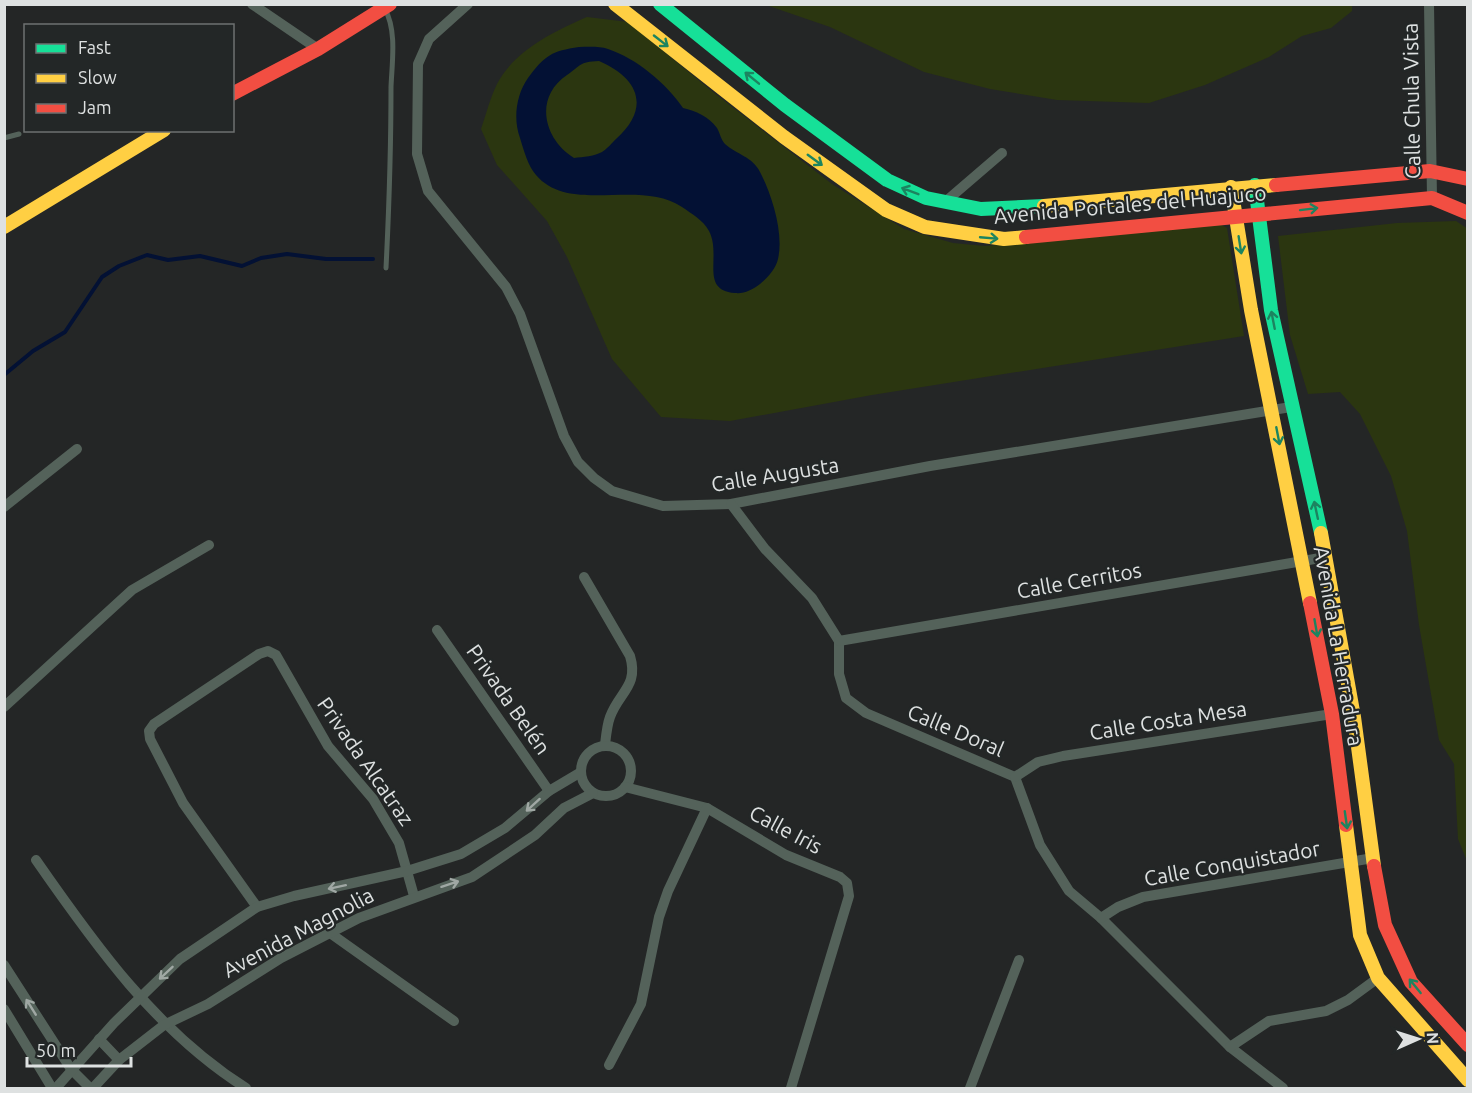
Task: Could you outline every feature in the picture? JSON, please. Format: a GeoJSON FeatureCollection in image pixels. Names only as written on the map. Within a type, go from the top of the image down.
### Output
{"type":"FeatureCollection","features":[{"type":"Feature","properties":{"kind":"street"},"geometry":{"type":"LineString","coordinates":[[252,4],[318,49]]}},
{"type":"Feature","properties":{"kind":"street","name":"Calle Augusta"},"geometry":{"type":"LineString","coordinates":[[468,4],[429,39],[418,64],[417,154],[428,191],[506,287],[520,314],[564,436],[578,462],[612,491],[663,506],[731,504],[930,466],[1291,407]]}},
{"type":"Feature","properties":{"kind":"street","name":"Avenida Portales del Huajuco"},"geometry":{"type":"LineString","coordinates":[[615,4],[784,137],[867,198],[886,210],[925,227],[1004,239],[1431,198],[1467,213]]}},
{"type":"Feature","properties":{"kind":"street","name":"Avenida Portales del Huajuco"},"geometry":{"type":"LineString","coordinates":[[660,4],[785,105],[887,180],[902,189],[945,202],[981,209],[1011,209],[1231,187],[1430,171],[1467,179]]}},
{"type":"Feature","properties":{"kind":"street","name":"Calle Chula Vista"},"geometry":{"type":"LineString","coordinates":[[1429,4],[1431,198]]}},
{"type":"Feature","properties":{"kind":"street"},"geometry":{"type":"LineString","coordinates":[[234,93],[318,49],[387,6]]}},
{"type":"Feature","properties":{"kind":"street"},"geometry":{"type":"LineString","coordinates":[[4,227],[161,132]]}},
{"type":"Feature","properties":{"kind":"street"},"geometry":{"type":"LineString","coordinates":[[945,202],[1002,153]]}},
{"type":"Feature","properties":{"kind":"street","name":"Avenida La Herradura"},"geometry":{"type":"LineString","coordinates":[[1255,185],[1271,310],[1326,557],[1354,717],[1373,858],[1385,925],[1402,967],[1412,982],[1467,1046]]}},
{"type":"Feature","properties":{"kind":"street","name":"Avenida La Herradura"},"geometry":{"type":"LineString","coordinates":[[1231,187],[1251,310],[1304,562],[1332,714],[1360,935],[1378,978],[1467,1080]]}},
{"type":"Feature","properties":{"kind":"street"},"geometry":{"type":"LineString","coordinates":[[4,507],[77,449]]}},
{"type":"Feature","properties":{"kind":"street","name":"Calle Doral"},"geometry":{"type":"LineString","coordinates":[[731,504],[765,549],[812,598],[839,641],[842,688],[846,698],[855,706],[1015,777],[1040,845],[1069,891],[1101,918],[1230,1047],[1283,1089]]}},
{"type":"Feature","properties":{"kind":"street"},"geometry":{"type":"LineString","coordinates":[[4,707],[132,590],[209,545]]}},
{"type":"Feature","properties":{"kind":"street","name":"Calle Cerritos"},"geometry":{"type":"LineString","coordinates":[[839,641],[1326,557]]}},
{"type":"Feature","properties":{"kind":"street"},"geometry":{"type":"LineString","coordinates":[[584,577],[630,656],[632,665],[630,684],[610,717],[605,745]]}},
{"type":"Feature","properties":{"kind":"street","name":"Privada Belén"},"geometry":{"type":"LineString","coordinates":[[437,630],[549,791]]}},
{"type":"Feature","properties":{"kind":"street","name":"Privada Alcatraz"},"geometry":{"type":"LineString","coordinates":[[257,907],[183,803],[150,739],[149,731],[154,723],[263,652],[276,655],[328,746],[373,799],[399,843],[414,896]]}},
{"type":"Feature","properties":{"kind":"street","name":"Calle Costa Mesa"},"geometry":{"type":"LineString","coordinates":[[1015,777],[1038,762],[1063,756],[1332,714]]}},
{"type":"Feature","properties":{"kind":"street"},"geometry":{"type":"LineString","coordinates":[[605,745],[620,750],[629,762],[631,770],[625,786],[610,795],[593,792],[587,787],[581,772],[585,757],[597,747],[605,745]]}},
{"type":"Feature","properties":{"kind":"street","name":"Avenida Magnolia"},"geometry":{"type":"LineString","coordinates":[[54,1089],[99,1039],[180,959],[257,907],[294,896],[407,871],[461,854],[505,828],[549,791],[581,772]]}},
{"type":"Feature","properties":{"kind":"street","name":"Calle Iris"},"geometry":{"type":"LineString","coordinates":[[625,786],[707,808],[786,855],[840,877],[847,884],[849,896],[791,1089]]}},
{"type":"Feature","properties":{"kind":"street","name":"Avenida Magnolia"},"geometry":{"type":"LineString","coordinates":[[92,1089],[119,1060],[164,1025],[208,1004],[281,958],[359,918],[414,896],[472,877],[535,835],[564,808],[593,792]]}},
{"type":"Feature","properties":{"kind":"street"},"geometry":{"type":"LineString","coordinates":[[609,1065],[642,1004],[659,917],[668,891],[707,808]]}},
{"type":"Feature","properties":{"kind":"street","name":"Calle Conquistador"},"geometry":{"type":"LineString","coordinates":[[1101,918],[1118,907],[1143,897],[1373,858]]}},
{"type":"Feature","properties":{"kind":"street"},"geometry":{"type":"LineString","coordinates":[[36,860],[64,901],[164,1025],[207,1061],[246,1089]]}},
{"type":"Feature","properties":{"kind":"street"},"geometry":{"type":"LineString","coordinates":[[330,933],[454,1021]]}},
{"type":"Feature","properties":{"kind":"street"},"geometry":{"type":"LineString","coordinates":[[970,1089],[1019,960]]}},
{"type":"Feature","properties":{"kind":"street"},"geometry":{"type":"LineString","coordinates":[[4,965],[71,1069],[92,1089]]}},
{"type":"Feature","properties":{"kind":"street"},"geometry":{"type":"LineString","coordinates":[[1230,1047],[1269,1021],[1326,1011],[1348,1000],[1378,978]]}},
{"type":"Feature","properties":{"kind":"street"},"geometry":{"type":"LineString","coordinates":[[4,1009],[54,1089]]}},
{"type":"Feature","properties":{"kind":"street"},"geometry":{"type":"LineString","coordinates":[[99,1039],[119,1060]]}},
{"type":"Feature","properties":{"kind":"lane"},"geometry":{"type":"LineString","coordinates":[[386,268],[391,170],[392,45],[387,6]]}},
{"type":"Feature","properties":{"kind":"lane"},"geometry":{"type":"LineString","coordinates":[[4,138],[19,134]]}},
{"type":"Feature","properties":{"kind":"green space"},"geometry":{"type":"Polygon","coordinates":[[[766,5],[1352,5],[1352,11],[1331,28],[1302,36],[1269,57],[1205,85],[1149,103],[1057,100],[990,89],[924,72],[830,27],[766,5]]]}},
{"type":"Feature","properties":{"kind":"green space"},"geometry":{"type":"Polygon","coordinates":[[[587,17],[628,22],[713,92],[832,184],[904,229],[953,243],[985,246],[1220,224],[1227,228],[1244,336],[872,395],[730,421],[661,417],[612,359],[567,257],[547,221],[497,165],[481,129],[497,84],[514,61],[536,43],[587,17]]]}},
{"type":"Feature","properties":{"kind":"green space"},"geometry":{"type":"Polygon","coordinates":[[[1456,221],[1468,229],[1467,861],[1458,839],[1454,764],[1439,740],[1419,625],[1407,531],[1391,476],[1360,414],[1340,392],[1308,394],[1290,335],[1278,236],[1397,223],[1456,221]]]}},
{"type":"Feature","properties":{"kind":"water"},"geometry":{"type":"Polygon","coordinates":[[[605,48],[640,65],[660,81],[683,108],[697,112],[710,120],[725,144],[749,159],[757,167],[773,203],[779,238],[777,263],[760,284],[748,291],[738,293],[718,286],[714,279],[712,241],[709,231],[700,220],[682,207],[665,199],[646,195],[567,193],[550,187],[536,175],[526,158],[518,131],[516,115],[518,99],[528,78],[544,59],[570,49],[605,48]],[[599,61],[584,63],[557,84],[550,95],[546,118],[549,129],[563,150],[574,158],[604,151],[627,127],[634,116],[637,105],[636,95],[631,85],[613,68],[599,61]]]}},
{"type":"Feature","properties":{"kind":"waterway"},"geometry":{"type":"LineString","coordinates":[[4,375],[33,351],[65,332],[102,277],[119,266],[147,255],[168,260],[200,256],[242,266],[261,258],[287,254],[326,259],[373,259]]}},
{"type":"Feature","properties":{"kind":"traffic: fast"},"geometry":{"type":"LineString","coordinates":[[660,4],[785,105],[887,180],[926,198],[981,209],[1044,206]]}},
{"type":"Feature","properties":{"kind":"traffic: fast"},"geometry":{"type":"LineString","coordinates":[[1255,185],[1271,310],[1321,533]]}},
{"type":"Feature","properties":{"kind":"traffic: slow"},"geometry":{"type":"LineString","coordinates":[[615,4],[784,137],[886,210],[925,227],[1004,239],[1026,237]]}},
{"type":"Feature","properties":{"kind":"traffic: slow"},"geometry":{"type":"LineString","coordinates":[[4,227],[161,132]]}},
{"type":"Feature","properties":{"kind":"traffic: slow"},"geometry":{"type":"LineString","coordinates":[[1044,206],[1276,185]]}},
{"type":"Feature","properties":{"kind":"traffic: slow"},"geometry":{"type":"LineString","coordinates":[[1231,187],[1251,310],[1310,603]]}},
{"type":"Feature","properties":{"kind":"traffic: slow"},"geometry":{"type":"LineString","coordinates":[[1321,533],[1354,717],[1374,866]]}},
{"type":"Feature","properties":{"kind":"traffic: slow"},"geometry":{"type":"LineString","coordinates":[[1346,825],[1360,935],[1378,978],[1468,1080]]}},
{"type":"Feature","properties":{"kind":"traffic: jam"},"geometry":{"type":"LineString","coordinates":[[234,93],[318,49],[390,4]]}},
{"type":"Feature","properties":{"kind":"traffic: jam"},"geometry":{"type":"LineString","coordinates":[[1276,185],[1430,171],[1468,179]]}},
{"type":"Feature","properties":{"kind":"traffic: jam"},"geometry":{"type":"LineString","coordinates":[[1026,237],[1432,198],[1468,213]]}},
{"type":"Feature","properties":{"kind":"traffic: jam"},"geometry":{"type":"LineString","coordinates":[[1310,603],[1332,714],[1346,825]]}},
{"type":"Feature","properties":{"kind":"traffic: jam"},"geometry":{"type":"LineString","coordinates":[[1374,866],[1385,925],[1411,982],[1468,1045]]}}]}
